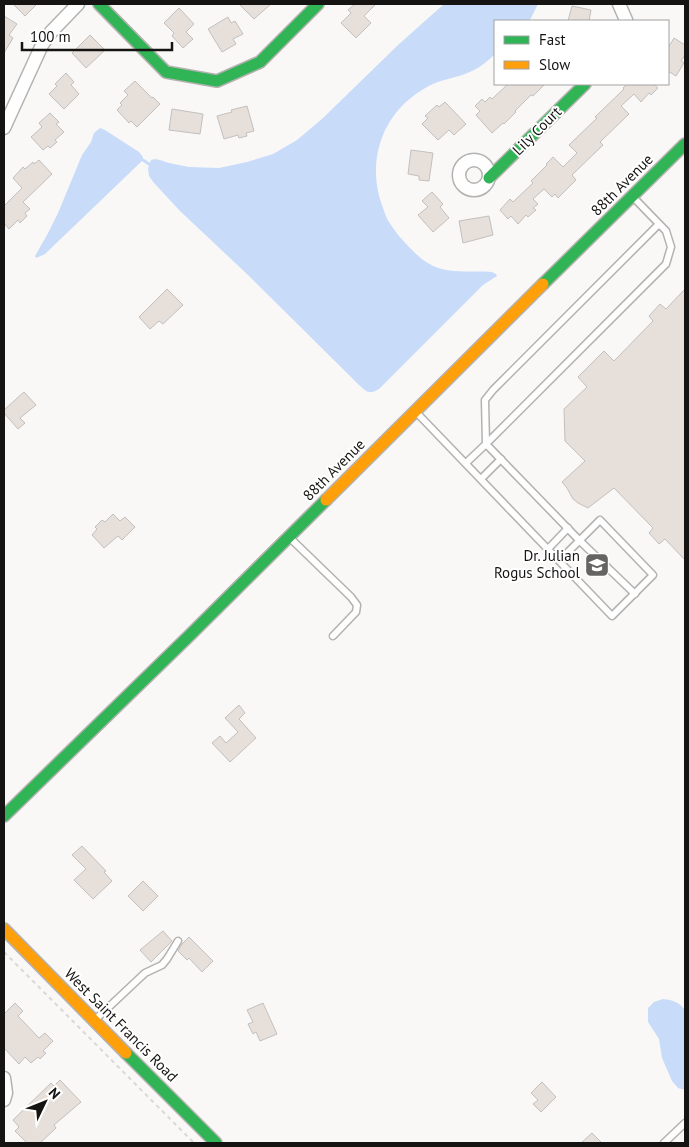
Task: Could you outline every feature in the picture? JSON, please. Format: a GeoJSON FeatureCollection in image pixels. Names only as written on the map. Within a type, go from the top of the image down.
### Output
{"type":"FeatureCollection","features":[{"type":"Feature","properties":{"kind":"street"},"geometry":{"type":"LineString","coordinates":[[4,128],[42,45],[51,32],[78,4]]}},
{"type":"Feature","properties":{"kind":"street"},"geometry":{"type":"LineString","coordinates":[[99,4],[166,72],[217,81],[260,62],[318,4]]}},
{"type":"Feature","properties":{"kind":"street"},"geometry":{"type":"LineString","coordinates":[[619,4],[626,20]]}},
{"type":"Feature","properties":{"kind":"street","name":"Lily Court"},"geometry":{"type":"LineString","coordinates":[[489,178],[584,85]]}},
{"type":"Feature","properties":{"kind":"street","name":"88th Avenue"},"geometry":{"type":"LineString","coordinates":[[4,816],[201,624],[685,144]]}},
{"type":"Feature","properties":{"kind":"street","name":"West Saint Francis Road"},"geometry":{"type":"LineString","coordinates":[[4,929],[216,1143]]}},
{"type":"Feature","properties":{"kind":"street"},"geometry":{"type":"LineString","coordinates":[[4,1078],[6,1092],[4,1100]]}},
{"type":"Feature","properties":{"kind":"lane"},"geometry":{"type":"LineString","coordinates":[[466,463],[666,264],[671,247],[666,231],[633,196]]}},
{"type":"Feature","properties":{"kind":"lane"},"geometry":{"type":"LineString","coordinates":[[635,594],[580,541],[486,444],[485,400],[659,224]]}},
{"type":"Feature","properties":{"kind":"lane"},"geometry":{"type":"LineString","coordinates":[[415,411],[466,463],[559,561],[612,616],[653,575],[600,520],[559,561]]}},
{"type":"Feature","properties":{"kind":"lane"},"geometry":{"type":"LineString","coordinates":[[481,479],[501,459]]}},
{"type":"Feature","properties":{"kind":"lane"},"geometry":{"type":"LineString","coordinates":[[548,549],[568,528]]}},
{"type":"Feature","properties":{"kind":"lane"},"geometry":{"type":"LineString","coordinates":[[288,536],[351,597],[356,605],[356,612],[333,636]]}},
{"type":"Feature","properties":{"kind":"lane"},"geometry":{"type":"LineString","coordinates":[[95,1020],[145,974],[162,965],[178,940]]}},
{"type":"Feature","properties":{"kind":"lane"},"geometry":{"type":"LineString","coordinates":[[664,1143],[685,1123]]}},
{"type":"Feature","properties":{"kind":"path"},"geometry":{"type":"LineString","coordinates":[[4,952],[194,1143]]}},
{"type":"Feature","properties":{"kind":"water"},"geometry":{"type":"Polygon","coordinates":[[[444,4],[538,4],[529,20],[494,20],[494,55],[470,72],[433,84],[415,95],[394,116],[381,140],[376,167],[376,181],[386,217],[396,233],[417,255],[435,267],[451,271],[492,272],[497,276],[483,285],[379,389],[368,392],[180,211],[154,183],[149,176],[148,168],[151,160],[155,159],[189,167],[219,168],[273,154],[297,140],[323,118],[398,45],[444,4]]]}},
{"type":"Feature","properties":{"kind":"water"},"geometry":{"type":"Polygon","coordinates":[[[100,128],[139,152],[143,160],[45,254],[36,258],[35,256],[58,213],[82,155],[91,142],[94,133],[100,128]]]}},
{"type":"Feature","properties":{"kind":"water"},"geometry":{"type":"Polygon","coordinates":[[[663,999],[676,1002],[685,1010],[685,1090],[678,1088],[672,1081],[662,1058],[659,1039],[648,1022],[648,1008],[654,1002],[663,999]]]}},
{"type":"Feature","properties":{"kind":"building"},"geometry":{"type":"Polygon","coordinates":[[[13,4],[37,4],[25,16],[13,4]]]}},
{"type":"Feature","properties":{"kind":"building"},"geometry":{"type":"Polygon","coordinates":[[[239,4],[271,4],[254,19],[239,4]]]}},
{"type":"Feature","properties":{"kind":"building"},"geometry":{"type":"Polygon","coordinates":[[[355,4],[376,4],[364,16],[371,23],[356,38],[341,23],[351,13],[348,10],[355,4]]]}},
{"type":"Feature","properties":{"kind":"building"},"geometry":{"type":"Polygon","coordinates":[[[572,6],[591,10],[589,20],[568,20],[572,6]]]}},
{"type":"Feature","properties":{"kind":"building"},"geometry":{"type":"Polygon","coordinates":[[[179,8],[194,24],[186,32],[193,39],[183,48],[172,36],[174,33],[164,23],[179,8]]]}},
{"type":"Feature","properties":{"kind":"building"},"geometry":{"type":"Polygon","coordinates":[[[4,16],[17,24],[9,35],[13,38],[4,53],[4,16]]]}},
{"type":"Feature","properties":{"kind":"building"},"geometry":{"type":"Polygon","coordinates":[[[228,17],[231,23],[235,21],[243,34],[233,39],[236,44],[222,52],[208,29],[228,17]]]}},
{"type":"Feature","properties":{"kind":"building"},"geometry":{"type":"Polygon","coordinates":[[[90,35],[105,50],[86,68],[72,53],[90,35]]]}},
{"type":"Feature","properties":{"kind":"building"},"geometry":{"type":"Polygon","coordinates":[[[674,38],[685,45],[685,55],[681,61],[684,63],[676,76],[669,72],[669,46],[674,38]]]}},
{"type":"Feature","properties":{"kind":"building"},"geometry":{"type":"Polygon","coordinates":[[[66,73],[74,82],[71,85],[79,94],[64,109],[49,94],[57,86],[55,84],[66,73]]]}},
{"type":"Feature","properties":{"kind":"building"},"geometry":{"type":"Polygon","coordinates":[[[135,81],[160,104],[137,127],[131,121],[129,123],[117,110],[122,105],[120,103],[128,95],[124,91],[135,81]]]}},
{"type":"Feature","properties":{"kind":"building"},"geometry":{"type":"Polygon","coordinates":[[[507,85],[544,85],[533,96],[531,95],[504,124],[492,133],[476,115],[480,111],[475,106],[482,99],[485,102],[490,97],[492,99],[507,85]]]}},
{"type":"Feature","properties":{"kind":"building"},"geometry":{"type":"Polygon","coordinates":[[[626,85],[655,85],[658,88],[651,95],[649,93],[641,102],[634,94],[621,106],[629,114],[600,142],[603,145],[572,175],[576,180],[558,198],[555,194],[552,197],[544,189],[533,199],[538,204],[533,208],[536,210],[528,217],[526,215],[518,224],[511,216],[508,219],[500,210],[510,199],[513,202],[533,183],[531,181],[553,157],[563,167],[577,153],[569,145],[597,118],[595,117],[626,85]]]}},
{"type":"Feature","properties":{"kind":"building"},"geometry":{"type":"Polygon","coordinates":[[[445,102],[466,124],[454,135],[449,130],[438,140],[422,124],[428,118],[425,116],[437,105],[439,107],[445,102]]]}},
{"type":"Feature","properties":{"kind":"building"},"geometry":{"type":"Polygon","coordinates":[[[247,106],[254,131],[246,133],[247,136],[239,138],[238,135],[224,139],[217,116],[247,106]]]}},
{"type":"Feature","properties":{"kind":"building"},"geometry":{"type":"Polygon","coordinates":[[[172,109],[203,114],[200,134],[169,130],[172,109]]]}},
{"type":"Feature","properties":{"kind":"building"},"geometry":{"type":"Polygon","coordinates":[[[50,113],[59,122],[56,124],[64,132],[55,140],[57,142],[50,148],[48,146],[43,150],[31,137],[42,127],[39,123],[50,113]]]}},
{"type":"Feature","properties":{"kind":"building"},"geometry":{"type":"Polygon","coordinates":[[[411,150],[433,153],[429,181],[419,180],[419,176],[408,174],[411,150]]]}},
{"type":"Feature","properties":{"kind":"building"},"geometry":{"type":"Polygon","coordinates":[[[39,160],[52,174],[23,202],[30,209],[25,213],[27,216],[20,223],[18,220],[9,229],[4,223],[4,206],[22,188],[13,178],[23,167],[25,169],[33,162],[34,164],[39,160]]]}},
{"type":"Feature","properties":{"kind":"building"},"geometry":{"type":"Polygon","coordinates":[[[432,192],[443,204],[440,207],[449,218],[433,232],[418,215],[428,207],[422,201],[432,192]]]}},
{"type":"Feature","properties":{"kind":"building"},"geometry":{"type":"Polygon","coordinates":[[[489,216],[493,235],[463,243],[459,221],[489,216]]]}},
{"type":"Feature","properties":{"kind":"building"},"geometry":{"type":"Polygon","coordinates":[[[167,289],[183,305],[163,324],[159,321],[150,329],[139,317],[167,289]]]}},
{"type":"Feature","properties":{"kind":"building","name":"Dr. Julian Rogus School"},"geometry":{"type":"Polygon","coordinates":[[[685,289],[685,560],[665,539],[659,544],[649,533],[653,528],[614,488],[588,508],[573,499],[562,482],[585,461],[565,441],[564,409],[587,387],[578,377],[604,351],[614,361],[653,321],[649,316],[660,304],[666,309],[685,289]]]}},
{"type":"Feature","properties":{"kind":"building"},"geometry":{"type":"Polygon","coordinates":[[[24,392],[36,405],[20,418],[25,423],[18,429],[4,413],[4,410],[24,392]]]}},
{"type":"Feature","properties":{"kind":"building"},"geometry":{"type":"Polygon","coordinates":[[[113,514],[120,521],[125,517],[135,527],[122,540],[118,536],[104,548],[92,535],[97,529],[95,527],[102,520],[105,522],[113,514]]]}},
{"type":"Feature","properties":{"kind":"building"},"geometry":{"type":"Polygon","coordinates":[[[239,705],[245,713],[239,719],[256,738],[230,762],[212,743],[220,736],[226,743],[238,732],[225,718],[239,705]]]}},
{"type":"Feature","properties":{"kind":"building"},"geometry":{"type":"Polygon","coordinates":[[[82,846],[106,871],[104,872],[112,881],[93,899],[74,880],[86,869],[72,855],[82,846]]]}},
{"type":"Feature","properties":{"kind":"building"},"geometry":{"type":"Polygon","coordinates":[[[143,881],[158,896],[143,911],[128,896],[143,881]]]}},
{"type":"Feature","properties":{"kind":"building"},"geometry":{"type":"Polygon","coordinates":[[[163,931],[172,941],[151,962],[140,950],[163,931]]]}},
{"type":"Feature","properties":{"kind":"building"},"geometry":{"type":"Polygon","coordinates":[[[189,937],[213,961],[202,972],[189,958],[187,960],[178,951],[189,937]]]}},
{"type":"Feature","properties":{"kind":"building"},"geometry":{"type":"Polygon","coordinates":[[[15,1003],[23,1011],[18,1016],[39,1038],[45,1033],[53,1041],[43,1051],[46,1053],[40,1059],[38,1057],[31,1063],[25,1057],[19,1064],[4,1048],[4,1014],[15,1003]]]}},
{"type":"Feature","properties":{"kind":"building"},"geometry":{"type":"Polygon","coordinates":[[[263,1003],[277,1034],[260,1041],[256,1032],[253,1034],[248,1024],[253,1022],[247,1010],[263,1003]]]}},
{"type":"Feature","properties":{"kind":"building"},"geometry":{"type":"Polygon","coordinates":[[[60,1080],[81,1102],[54,1125],[56,1128],[40,1143],[27,1143],[15,1131],[19,1127],[13,1120],[51,1083],[54,1086],[60,1080]]]}},
{"type":"Feature","properties":{"kind":"building"},"geometry":{"type":"Polygon","coordinates":[[[542,1082],[556,1097],[541,1112],[533,1104],[538,1100],[531,1093],[542,1082]]]}},
{"type":"Feature","properties":{"kind":"building"},"geometry":{"type":"Polygon","coordinates":[[[592,1133],[602,1143],[581,1143],[592,1133]]]}},
{"type":"Feature","properties":{"kind":"waterway"},"geometry":{"type":"LineString","coordinates":[[143,160],[149,164]]}},
{"type":"Feature","properties":{"kind":"traffic: fast"},"geometry":{"type":"LineString","coordinates":[[99,4],[166,72],[217,81],[260,62],[318,4]]}},
{"type":"Feature","properties":{"kind":"traffic: fast"},"geometry":{"type":"LineString","coordinates":[[489,178],[584,85]]}},
{"type":"Feature","properties":{"kind":"traffic: fast"},"geometry":{"type":"LineString","coordinates":[[543,284],[685,144]]}},
{"type":"Feature","properties":{"kind":"traffic: fast"},"geometry":{"type":"LineString","coordinates":[[4,816],[326,500]]}},
{"type":"Feature","properties":{"kind":"traffic: fast"},"geometry":{"type":"LineString","coordinates":[[126,1053],[216,1143]]}},
{"type":"Feature","properties":{"kind":"traffic: slow"},"geometry":{"type":"LineString","coordinates":[[326,500],[543,284]]}},
{"type":"Feature","properties":{"kind":"traffic: slow"},"geometry":{"type":"LineString","coordinates":[[4,929],[126,1053]]}},
{"type":"Feature","properties":{"kind":"place","name":"Dr. Julian Rogus School"},"geometry":{"type":"Point","coordinates":[597,565]}}]}
